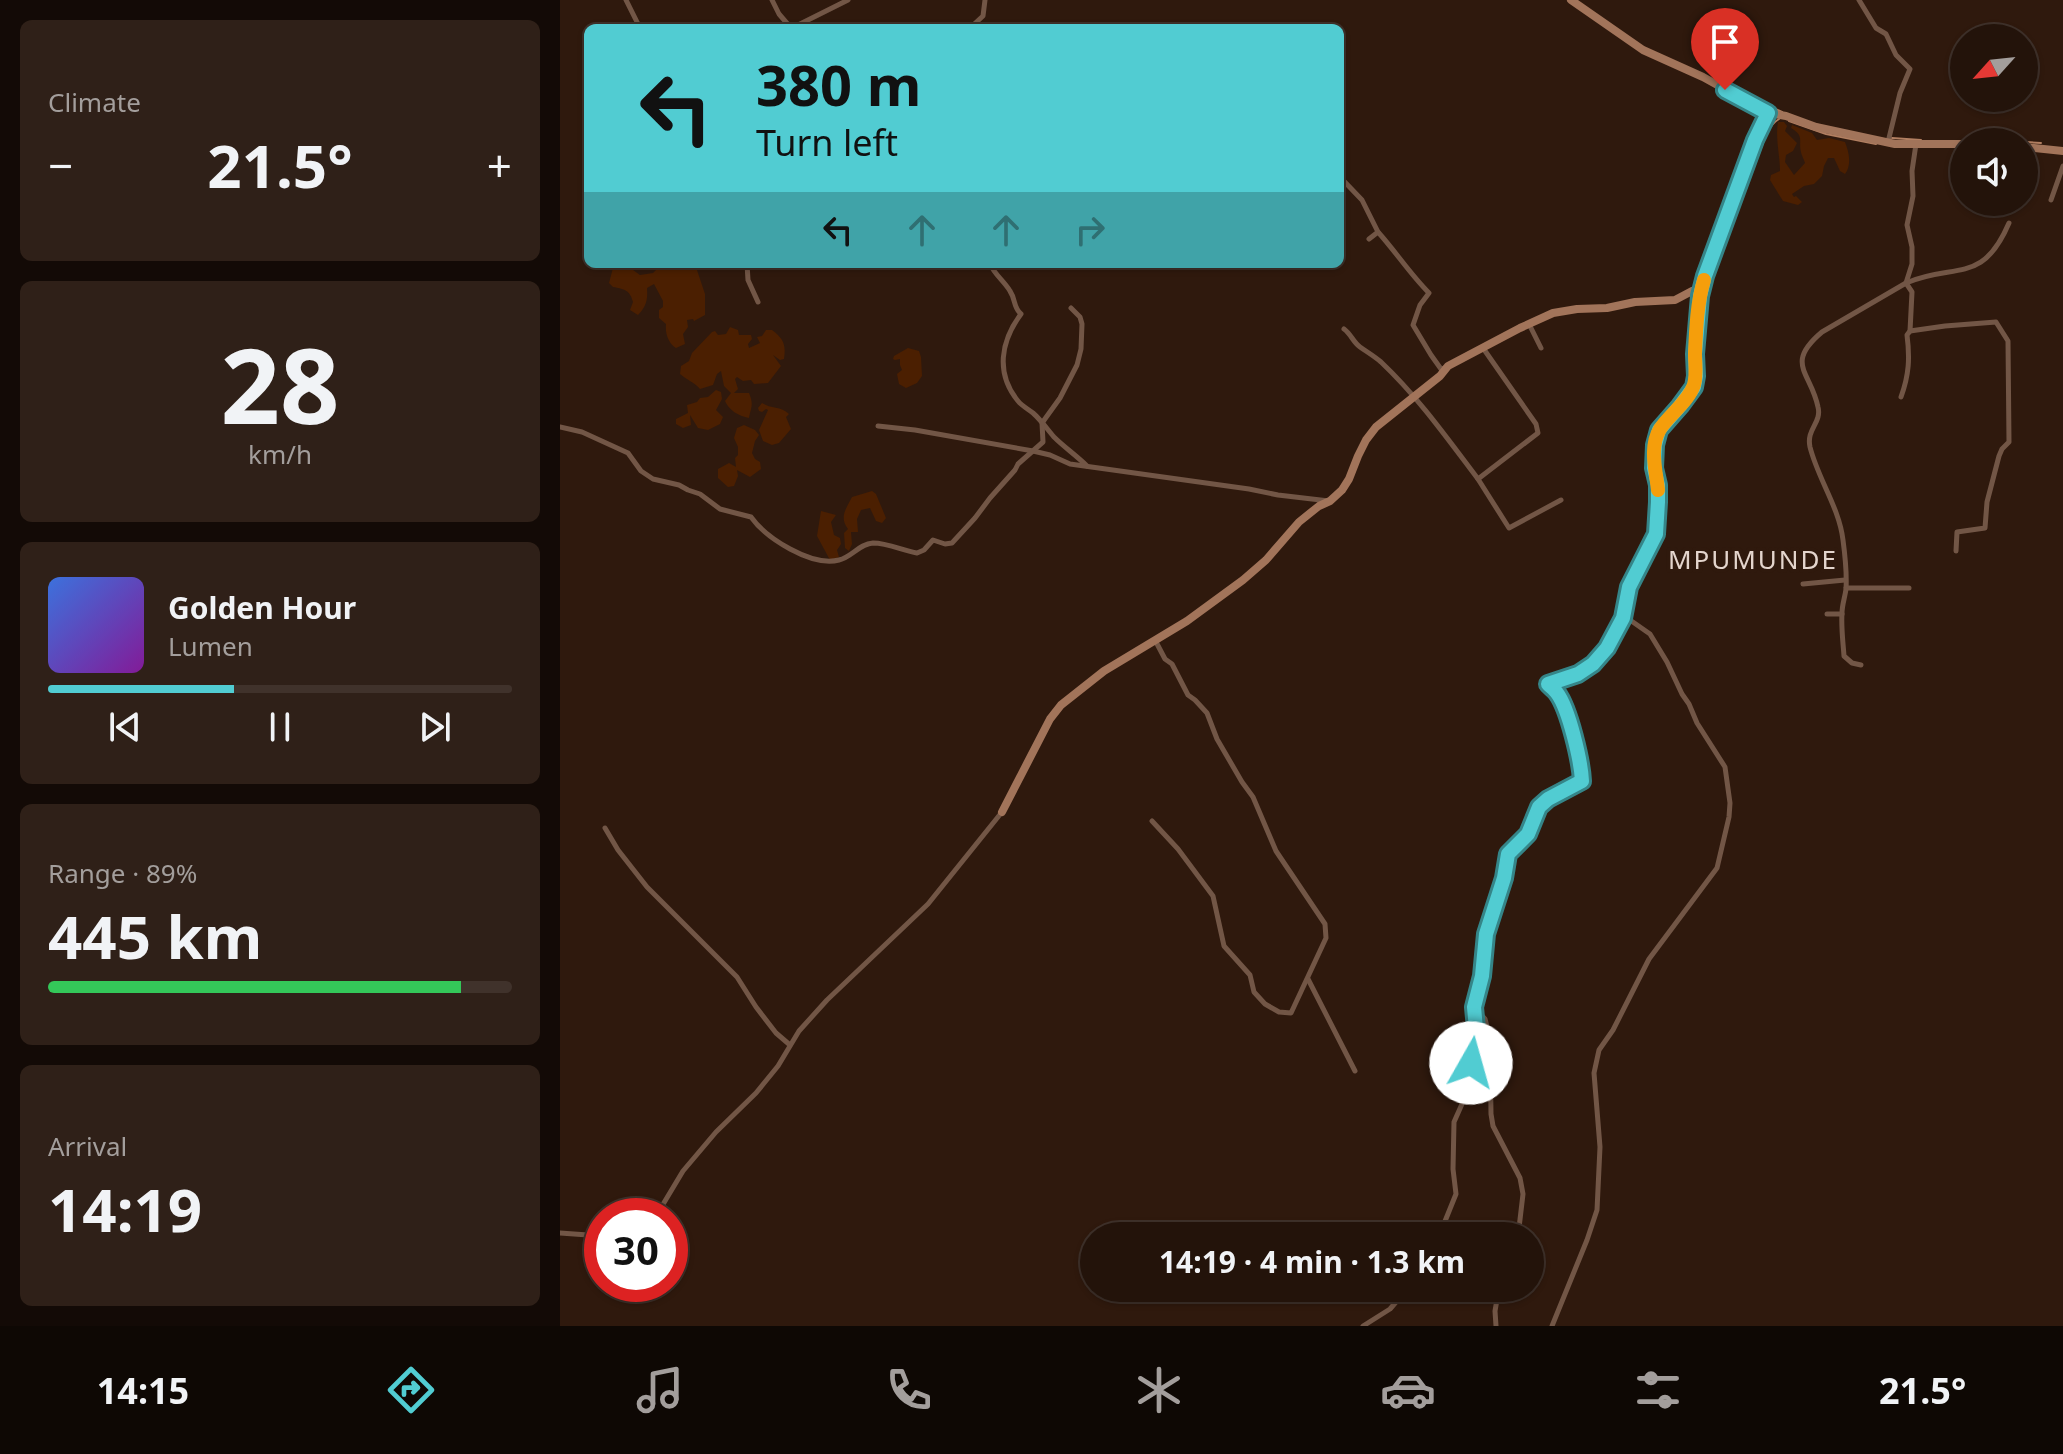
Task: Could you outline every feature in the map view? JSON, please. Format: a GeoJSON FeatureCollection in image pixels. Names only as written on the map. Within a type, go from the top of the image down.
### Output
{"type":"FeatureCollection","features":[{"type":"Feature","properties":{"kind":"street"},"geometry":{"type":"LineString","coordinates":[[626,0],[638,24]]}},
{"type":"Feature","properties":{"kind":"street"},"geometry":{"type":"LineString","coordinates":[[772,0],[788,24]]}},
{"type":"Feature","properties":{"kind":"street"},"geometry":{"type":"LineString","coordinates":[[800,24],[848,0]]}},
{"type":"Feature","properties":{"kind":"street"},"geometry":{"type":"LineString","coordinates":[[974,24],[983,16],[985,0]]}},
{"type":"Feature","properties":{"kind":"street"},"geometry":{"type":"LineString","coordinates":[[1571,0],[1643,50],[1703,77],[1768,113],[1888,142],[1950,144]]}},
{"type":"Feature","properties":{"kind":"street"},"geometry":{"type":"LineString","coordinates":[[1859,0],[1876,28],[1886,34],[1896,55],[1910,69],[1900,93],[1888,142]]}},
{"type":"Feature","properties":{"kind":"street"},"geometry":{"type":"LineString","coordinates":[[1445,1222],[1456,1194],[1454,1122],[1462,1104],[1471,1063],[1476,1029],[1474,1007],[1482,976],[1487,927],[1504,878],[1508,854],[1528,834],[1539,807],[1582,781],[1582,770],[1567,714],[1557,691],[1548,684],[1578,674],[1593,664],[1607,648],[1623,618],[1629,587],[1656,534],[1658,485],[1654,468],[1659,430],[1694,387],[1701,289],[1755,140],[1768,113]]}},
{"type":"Feature","properties":{"kind":"street"},"geometry":{"type":"LineString","coordinates":[[1906,283],[1912,264],[1907,225],[1913,196],[1912,171],[1916,144]]}},
{"type":"Feature","properties":{"kind":"street"},"geometry":{"type":"LineString","coordinates":[[2038,148],[2063,151]]}},
{"type":"Feature","properties":{"kind":"street"},"geometry":{"type":"LineString","coordinates":[[2051,200],[2063,166]]}},
{"type":"Feature","properties":{"kind":"street"},"geometry":{"type":"LineString","coordinates":[[1344,181],[1362,200],[1378,232],[1398,253],[1411,276],[1429,293],[1420,305],[1413,325],[1441,369],[1553,313],[1675,300],[1701,289]]}},
{"type":"Feature","properties":{"kind":"street"},"geometry":{"type":"LineString","coordinates":[[1861,665],[1845,659],[1842,614],[1846,588],[1841,525],[1810,446],[1809,437],[1819,411],[1803,370],[1802,355],[1822,332],[1906,283],[1983,262],[1999,245],[2009,223]]}},
{"type":"Feature","properties":{"kind":"street"},"geometry":{"type":"LineString","coordinates":[[1369,239],[1378,232]]}},
{"type":"Feature","properties":{"kind":"street"},"geometry":{"type":"LineString","coordinates":[[747,268],[748,280],[758,302]]}},
{"type":"Feature","properties":{"kind":"street"},"geometry":{"type":"LineString","coordinates":[[992,268],[1010,291],[1015,309],[1021,314],[1003,352],[1008,383],[1018,401],[1088,466]]}},
{"type":"Feature","properties":{"kind":"street"},"geometry":{"type":"LineString","coordinates":[[1901,397],[1910,362],[1907,335],[1910,331],[1912,292],[1906,283]]}},
{"type":"Feature","properties":{"kind":"street"},"geometry":{"type":"LineString","coordinates":[[560,427],[582,432],[628,453],[641,471],[653,479],[679,485],[700,494],[720,509],[751,517],[767,534],[806,557],[840,560],[860,546],[871,543],[917,553],[933,540],[952,543],[1018,464],[1043,442],[1042,423],[1060,398],[1077,365],[1082,324],[1071,308]]}},
{"type":"Feature","properties":{"kind":"street"},"geometry":{"type":"LineString","coordinates":[[1910,331],[1996,322],[2008,341],[2009,442],[1999,456],[1987,502],[1985,528],[1957,532],[1956,551]]}},
{"type":"Feature","properties":{"kind":"street"},"geometry":{"type":"LineString","coordinates":[[1529,324],[1541,348]]}},
{"type":"Feature","properties":{"kind":"street"},"geometry":{"type":"LineString","coordinates":[[1344,329],[1356,344],[1378,359],[1430,414],[1478,479],[1509,528],[1561,500]]}},
{"type":"Feature","properties":{"kind":"street"},"geometry":{"type":"LineString","coordinates":[[1478,479],[1538,433],[1536,424],[1483,348]]}},
{"type":"Feature","properties":{"kind":"street"},"geometry":{"type":"LineString","coordinates":[[667,1198],[683,1171],[778,1066],[799,1031],[827,1000],[928,904],[1002,812],[1050,719],[1061,705],[1104,671],[1187,621],[1266,560],[1299,522],[1342,490],[1376,427],[1440,376],[1448,366]]}},
{"type":"Feature","properties":{"kind":"street"},"geometry":{"type":"LineString","coordinates":[[878,426],[1033,451],[1070,464],[1330,501]]}},
{"type":"Feature","properties":{"kind":"street"},"geometry":{"type":"LineString","coordinates":[[1803,584],[1845,580]]}},
{"type":"Feature","properties":{"kind":"street"},"geometry":{"type":"LineString","coordinates":[[1846,588],[1909,588]]}},
{"type":"Feature","properties":{"kind":"street"},"geometry":{"type":"LineString","coordinates":[[1827,614],[1842,614]]}},
{"type":"Feature","properties":{"kind":"street"},"geometry":{"type":"LineString","coordinates":[[1552,1326],[1597,1210],[1600,1147],[1594,1073],[1599,1050],[1613,1030],[1649,959],[1717,868],[1729,817],[1725,767],[1697,723],[1650,634],[1623,618]]}},
{"type":"Feature","properties":{"kind":"street"},"geometry":{"type":"LineString","coordinates":[[1152,821],[1178,849],[1213,896],[1224,946],[1250,975],[1254,992],[1265,1004],[1279,1012],[1291,1013],[1326,938],[1325,924],[1276,851],[1253,797],[1217,739],[1207,713],[1188,695],[1155,640]]}},
{"type":"Feature","properties":{"kind":"street"},"geometry":{"type":"LineString","coordinates":[[605,828],[647,887],[737,977],[776,1033],[790,1045]]}},
{"type":"Feature","properties":{"kind":"street"},"geometry":{"type":"LineString","coordinates":[[1308,978],[1355,1071]]}},
{"type":"Feature","properties":{"kind":"street"},"geometry":{"type":"LineString","coordinates":[[1474,1007],[1485,1019],[1490,1038],[1493,1126],[1520,1178],[1523,1194],[1520,1222]]}},
{"type":"Feature","properties":{"kind":"street"},"geometry":{"type":"LineString","coordinates":[[560,1233],[584,1235]]}},
{"type":"Feature","properties":{"kind":"street"},"geometry":{"type":"LineString","coordinates":[[1363,1326],[1396,1302]]}},
{"type":"Feature","properties":{"kind":"street"},"geometry":{"type":"LineString","coordinates":[[1496,1326],[1497,1302]]}},
{"type":"Feature","properties":{"kind":"shaded area"},"geometry":{"type":"Polygon","coordinates":[[[1778,122],[1784,122],[1787,126],[1785,131],[1797,143],[1793,151],[1786,155],[1785,162],[1794,175],[1805,163],[1800,136],[1791,128],[1792,125],[1812,133],[1817,140],[1829,138],[1845,142],[1848,150],[1849,163],[1845,174],[1840,171],[1834,158],[1828,158],[1822,176],[1814,184],[1792,194],[1802,202],[1798,205],[1783,201],[1770,180],[1771,175],[1780,171],[1778,122]]]}},
{"type":"Feature","properties":{"kind":"shaded area"},"geometry":{"type":"Polygon","coordinates":[[[613,268],[632,268],[640,275],[653,273],[658,268],[696,268],[705,294],[705,315],[694,321],[687,320],[688,327],[683,334],[685,344],[676,348],[669,341],[666,324],[659,318],[663,301],[654,284],[647,288],[646,303],[638,315],[630,310],[633,302],[630,295],[609,283],[613,268]]]}},
{"type":"Feature","properties":{"kind":"shaded area"},"geometry":{"type":"Polygon","coordinates":[[[730,327],[738,330],[739,335],[751,335],[749,348],[760,343],[757,337],[766,330],[776,333],[784,346],[784,359],[773,355],[781,366],[768,383],[754,384],[751,380],[735,379],[738,389],[734,393],[749,393],[751,397],[749,418],[734,412],[725,401],[731,393],[724,386],[721,371],[713,385],[700,389],[680,374],[681,366],[689,361],[692,353],[712,332],[726,334],[730,327]]]}},
{"type":"Feature","properties":{"kind":"shaded area"},"geometry":{"type":"Polygon","coordinates":[[[908,348],[919,351],[922,376],[917,383],[906,388],[899,384],[897,374],[902,370],[900,359],[893,359],[908,348]]]}},
{"type":"Feature","properties":{"kind":"shaded area"},"geometry":{"type":"Polygon","coordinates":[[[716,390],[721,392],[722,399],[716,410],[723,417],[720,424],[708,430],[698,428],[690,415],[691,425],[683,428],[676,424],[676,419],[688,413],[687,405],[708,397],[716,390]]]}},
{"type":"Feature","properties":{"kind":"shaded area"},"geometry":{"type":"Polygon","coordinates":[[[762,403],[789,414],[786,417],[791,429],[779,443],[772,445],[763,441],[759,430],[768,410],[759,411],[762,403]]]}},
{"type":"Feature","properties":{"kind":"shaded area"},"geometry":{"type":"Polygon","coordinates":[[[744,425],[759,435],[752,453],[760,462],[761,469],[750,477],[737,470],[734,486],[728,487],[718,478],[718,469],[729,463],[736,467],[738,447],[734,438],[737,428],[744,425]]]}},
{"type":"Feature","properties":{"kind":"shaded area"},"geometry":{"type":"Polygon","coordinates":[[[872,491],[886,518],[882,523],[876,521],[870,508],[861,510],[857,519],[858,532],[851,532],[849,551],[845,548],[844,533],[848,529],[844,521],[846,509],[852,497],[872,491]]]}},
{"type":"Feature","properties":{"kind":"shaded area"},"geometry":{"type":"Polygon","coordinates":[[[821,511],[836,515],[831,522],[834,535],[840,538],[841,544],[837,550],[839,557],[830,560],[817,536],[821,511]]]}},
{"type":"Feature","properties":{"kind":"waterway"},"geometry":{"type":"LineString","coordinates":[[1755,99],[1782,112]]}},
{"type":"Feature","properties":{"kind":"waterway"},"geometry":{"type":"LineString","coordinates":[[1758,156],[1768,131],[1779,119]]}},
{"type":"Feature","properties":{"kind":"waterway"},"geometry":{"type":"LineString","coordinates":[[1789,121],[1826,134],[1876,144]]}},
{"type":"Feature","properties":{"kind":"waterway"},"geometry":{"type":"LineString","coordinates":[[1892,138],[1921,140]]}},
{"type":"Feature","properties":{"kind":"slow traffic"},"geometry":{"type":"LineString","coordinates":[[1658,490],[1654,468],[1659,430],[1694,387],[1700,296],[1704,280]]}},
{"type":"Feature","properties":{"kind":"district","name":"MPUMUNDE"},"geometry":{"type":"Point","coordinates":[1753,560]}},
{"type":"Feature","properties":{"kind":"route"},"geometry":{"type":"LineString","coordinates":[[1471,1063],[1476,1029],[1474,1007],[1482,976],[1486,934],[1504,878],[1508,854],[1528,834],[1539,807],[1582,781],[1582,770],[1567,714],[1557,691],[1548,684],[1578,674],[1593,664],[1607,648],[1623,618],[1629,587],[1656,534],[1658,485],[1654,468],[1655,445],[1659,430],[1694,387],[1700,296],[1705,276],[1768,113],[1725,90]]}}]}
